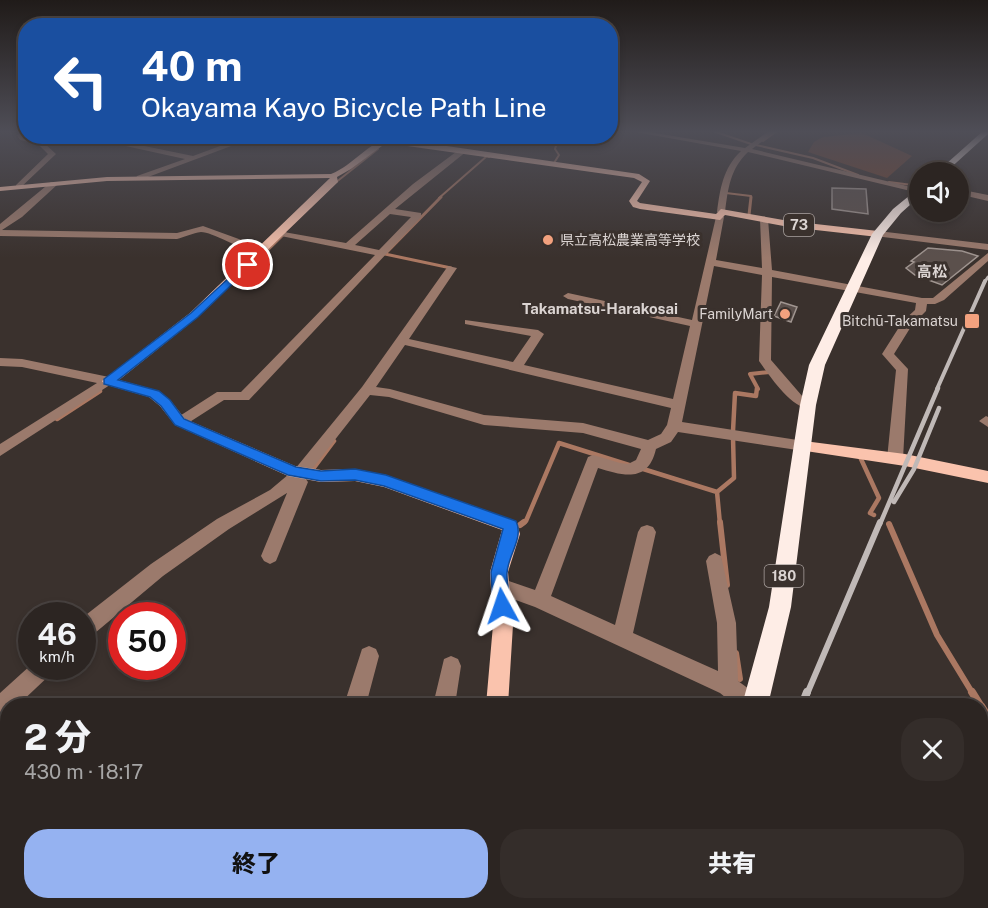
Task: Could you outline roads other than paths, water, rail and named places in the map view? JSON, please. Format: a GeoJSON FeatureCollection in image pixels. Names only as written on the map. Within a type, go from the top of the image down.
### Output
{"type":"FeatureCollection","features":[{"type":"Feature","properties":{"kind":"highway","name":"180"},"geometry":{"type":"LineString","coordinates":[[756,698],[780,606],[808,405],[817,365],[851,287],[878,234],[909,200]]}},
{"type":"Feature","properties":{"kind":"main road","name":"73"},"geometry":{"type":"LineString","coordinates":[[0,189],[140,178],[332,176],[343,173]]}},
{"type":"Feature","properties":{"kind":"main road","name":"73"},"geometry":{"type":"LineString","coordinates":[[618,173],[636,176],[646,181],[633,201],[636,205],[878,234]]}},
{"type":"Feature","properties":{"kind":"main road"},"geometry":{"type":"LineString","coordinates":[[112,382],[194,315],[283,234],[335,180],[332,176]]}},
{"type":"Feature","properties":{"kind":"main road"},"geometry":{"type":"LineString","coordinates":[[112,382],[154,394],[165,403],[180,422],[302,476],[355,474],[386,481],[510,526],[511,534],[499,572],[503,625],[498,698]]}},
{"type":"Feature","properties":{"kind":"main road"},"geometry":{"type":"LineString","coordinates":[[804,446],[896,459],[988,477]]}},
{"type":"Feature","properties":{"kind":"street"},"geometry":{"type":"LineString","coordinates":[[19,187],[33,173]]}},
{"type":"Feature","properties":{"kind":"street"},"geometry":{"type":"LineString","coordinates":[[140,178],[152,173]]}},
{"type":"Feature","properties":{"kind":"street"},"geometry":{"type":"LineString","coordinates":[[348,246],[433,173]]}},
{"type":"Feature","properties":{"kind":"street"},"geometry":{"type":"LineString","coordinates":[[370,391],[390,393],[484,420],[583,428],[650,446],[666,438],[674,426],[679,405],[695,324],[721,215],[728,173]]}},
{"type":"Feature","properties":{"kind":"street"},"geometry":{"type":"LineString","coordinates":[[845,173],[909,189]]}},
{"type":"Feature","properties":{"kind":"street"},"geometry":{"type":"LineString","coordinates":[[0,228],[29,207],[54,184]]}},
{"type":"Feature","properties":{"kind":"street"},"geometry":{"type":"LineString","coordinates":[[969,193],[987,198]]}},
{"type":"Feature","properties":{"kind":"street"},"geometry":{"type":"LineString","coordinates":[[180,422],[222,396],[244,397],[418,215],[388,211]]}},
{"type":"Feature","properties":{"kind":"street"},"geometry":{"type":"LineString","coordinates":[[764,219],[767,272],[765,361],[798,400],[808,405]]}},
{"type":"Feature","properties":{"kind":"street"},"geometry":{"type":"LineString","coordinates":[[0,232],[177,236],[203,229],[226,239],[264,250]]}},
{"type":"Feature","properties":{"kind":"street"},"geometry":{"type":"LineString","coordinates":[[283,234],[381,253]]}},
{"type":"Feature","properties":{"kind":"street"},"geometry":{"type":"LineString","coordinates":[[878,234],[988,247]]}},
{"type":"Feature","properties":{"kind":"street"},"geometry":{"type":"LineString","coordinates":[[710,262],[922,301],[935,301],[988,256]]}},
{"type":"Feature","properties":{"kind":"street"},"geometry":{"type":"LineString","coordinates":[[96,620],[157,570],[223,525],[302,476],[370,391],[451,268]]}},
{"type":"Feature","properties":{"kind":"street"},"geometry":{"type":"LineString","coordinates":[[568,296],[695,324]]}},
{"type":"Feature","properties":{"kind":"street"},"geometry":{"type":"LineString","coordinates":[[896,459],[902,369],[888,354],[907,323],[920,311],[922,301]]}},
{"type":"Feature","properties":{"kind":"street"},"geometry":{"type":"LineString","coordinates":[[469,322],[537,334],[516,367]]}},
{"type":"Feature","properties":{"kind":"street"},"geometry":{"type":"LineString","coordinates":[[405,341],[679,405]]}},
{"type":"Feature","properties":{"kind":"street"},"geometry":{"type":"LineString","coordinates":[[0,362],[22,363],[112,382]]}},
{"type":"Feature","properties":{"kind":"street"},"geometry":{"type":"LineString","coordinates":[[0,452],[112,382]]}},
{"type":"Feature","properties":{"kind":"street"},"geometry":{"type":"LineString","coordinates":[[674,426],[804,446]]}},
{"type":"Feature","properties":{"kind":"street"},"geometry":{"type":"LineString","coordinates":[[540,600],[593,461],[621,469],[638,468],[647,460],[650,446]]}},
{"type":"Feature","properties":{"kind":"street"},"geometry":{"type":"LineString","coordinates":[[270,556],[302,476]]}},
{"type":"Feature","properties":{"kind":"street"},"geometry":{"type":"LineString","coordinates":[[622,637],[647,532]]}},
{"type":"Feature","properties":{"kind":"street"},"geometry":{"type":"LineString","coordinates":[[715,561],[729,633],[728,686]]}},
{"type":"Feature","properties":{"kind":"street"},"geometry":{"type":"LineString","coordinates":[[500,586],[540,600],[622,637],[728,686],[744,698]]}},
{"type":"Feature","properties":{"kind":"street"},"geometry":{"type":"LineString","coordinates":[[357,698],[369,656]]}},
{"type":"Feature","properties":{"kind":"street"},"geometry":{"type":"LineString","coordinates":[[445,698],[452,666]]}},
{"type":"Feature","properties":{"kind":"street"},"geometry":{"type":"LineString","coordinates":[[10,698],[30,680]]}},
{"type":"Feature","properties":{"kind":"waterway"},"geometry":{"type":"LineString","coordinates":[[335,183],[347,173]]}},
{"type":"Feature","properties":{"kind":"waterway"},"geometry":{"type":"LineString","coordinates":[[439,198],[467,173]]}},
{"type":"Feature","properties":{"kind":"waterway"},"geometry":{"type":"LineString","coordinates":[[854,173],[858,175]]}},
{"type":"Feature","properties":{"kind":"waterway"},"geometry":{"type":"LineString","coordinates":[[889,182],[909,185]]}},
{"type":"Feature","properties":{"kind":"waterway"},"geometry":{"type":"LineString","coordinates":[[727,189],[726,193],[751,197]]}},
{"type":"Feature","properties":{"kind":"waterway"},"geometry":{"type":"LineString","coordinates":[[441,197],[385,254],[451,268]]}},
{"type":"Feature","properties":{"kind":"waterway"},"geometry":{"type":"LineString","coordinates":[[749,215],[751,197]]}},
{"type":"Feature","properties":{"kind":"waterway"},"geometry":{"type":"LineString","coordinates":[[239,278],[285,233]]}},
{"type":"Feature","properties":{"kind":"waterway"},"geometry":{"type":"LineString","coordinates":[[758,389],[750,374],[770,372]]}},
{"type":"Feature","properties":{"kind":"waterway"},"geometry":{"type":"LineString","coordinates":[[733,431],[735,393],[756,396],[757,388]]}},
{"type":"Feature","properties":{"kind":"waterway"},"geometry":{"type":"LineString","coordinates":[[57,419],[100,391]]}},
{"type":"Feature","properties":{"kind":"waterway"},"geometry":{"type":"LineString","coordinates":[[717,492],[734,478],[733,437]]}},
{"type":"Feature","properties":{"kind":"waterway"},"geometry":{"type":"LineString","coordinates":[[310,473],[334,441]]}},
{"type":"Feature","properties":{"kind":"waterway"},"geometry":{"type":"LineString","coordinates":[[522,524],[526,521],[559,443],[629,465]]}},
{"type":"Feature","properties":{"kind":"waterway"},"geometry":{"type":"LineString","coordinates":[[861,459],[879,498],[870,513],[874,515]]}},
{"type":"Feature","properties":{"kind":"waterway"},"geometry":{"type":"LineString","coordinates":[[640,468],[717,492]]}},
{"type":"Feature","properties":{"kind":"waterway"},"geometry":{"type":"LineString","coordinates":[[717,492],[720,524]]}},
{"type":"Feature","properties":{"kind":"waterway"},"geometry":{"type":"LineString","coordinates":[[520,525],[524,522]]}},
{"type":"Feature","properties":{"kind":"waterway"},"geometry":{"type":"LineString","coordinates":[[720,522],[727,585]]}},
{"type":"Feature","properties":{"kind":"waterway"},"geometry":{"type":"LineString","coordinates":[[889,524],[937,635],[973,694]]}},
{"type":"Feature","properties":{"kind":"waterway"},"geometry":{"type":"LineString","coordinates":[[736,653],[740,679]]}},
{"type":"Feature","properties":{"kind":"waterway"},"geometry":{"type":"LineString","coordinates":[[972,692],[976,698]]}},
{"type":"Feature","properties":{"kind":"railway"},"geometry":{"type":"LineString","coordinates":[[984,282],[988,277]]}},
{"type":"Feature","properties":{"kind":"railway"},"geometry":{"type":"LineString","coordinates":[[937,389],[984,282]]}},
{"type":"Feature","properties":{"kind":"railway"},"geometry":{"type":"LineString","coordinates":[[880,524],[938,388]]}},
{"type":"Feature","properties":{"kind":"railway"},"geometry":{"type":"LineString","coordinates":[[894,502],[914,469],[939,408]]}},
{"type":"Feature","properties":{"kind":"railway"},"geometry":{"type":"LineString","coordinates":[[807,694],[880,522]]}},
{"type":"Feature","properties":{"kind":"railway"},"geometry":{"type":"LineString","coordinates":[[805,698],[807,692]]}},
{"type":"Feature","properties":{"kind":"place","name":"県立高松農業高等学校"},"geometry":{"type":"Point","coordinates":[548,240]}},
{"type":"Feature","properties":{"kind":"place","name":"FamilyMart"},"geometry":{"type":"Point","coordinates":[785,314]}},
{"type":"Feature","properties":{"kind":"place","name":"Bitchū-Takamatsu"},"geometry":{"type":"Point","coordinates":[972,321]}},
{"type":"Feature","properties":{"kind":"district","name":"高松"},"geometry":{"type":"Point","coordinates":[932,271]}},
{"type":"Feature","properties":{"kind":"district","name":"Takamatsu-Harakosai"},"geometry":{"type":"Point","coordinates":[600,308]}}]}
